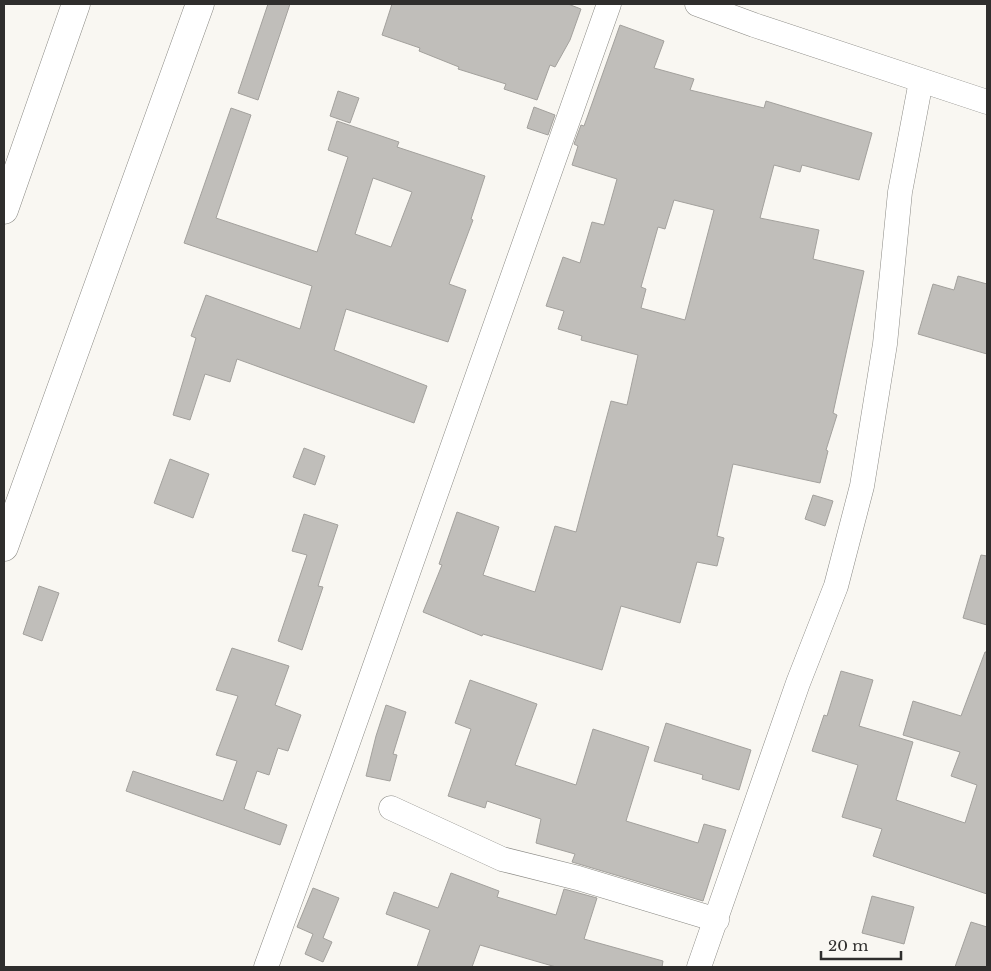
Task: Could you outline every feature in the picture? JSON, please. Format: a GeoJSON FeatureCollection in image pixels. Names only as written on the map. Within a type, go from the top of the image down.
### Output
{"type":"FeatureCollection","features":[{"type":"Feature","properties":{"kind":"main road"},"geometry":{"type":"LineString","coordinates":[[4,210],[76,4]]}},
{"type":"Feature","properties":{"kind":"main road"},"geometry":{"type":"LineString","coordinates":[[4,548],[200,4]]}},
{"type":"Feature","properties":{"kind":"street"},"geometry":{"type":"LineString","coordinates":[[266,967],[341,762],[609,4]]}},
{"type":"Feature","properties":{"kind":"street"},"geometry":{"type":"LineString","coordinates":[[696,4],[754,26],[987,102]]}},
{"type":"Feature","properties":{"kind":"street"},"geometry":{"type":"LineString","coordinates":[[699,967],[798,684],[836,586],[862,486],[885,344],[900,192],[921,81]]}},
{"type":"Feature","properties":{"kind":"street"},"geometry":{"type":"LineString","coordinates":[[392,808],[502,859],[578,878],[717,920]]}},
{"type":"Feature","properties":{"kind":"building"},"geometry":{"type":"Polygon","coordinates":[[[268,4],[290,4],[258,100],[238,93],[268,4]]]}},
{"type":"Feature","properties":{"kind":"building"},"geometry":{"type":"Polygon","coordinates":[[[392,4],[568,4],[581,9],[570,40],[555,67],[550,65],[537,100],[504,89],[506,84],[458,69],[459,67],[419,51],[420,48],[382,35],[392,4]]]}},
{"type":"Feature","properties":{"kind":"building"},"geometry":{"type":"Polygon","coordinates":[[[620,25],[664,41],[654,68],[694,79],[690,90],[764,108],[766,101],[872,133],[859,180],[802,165],[800,172],[774,165],[760,218],[819,230],[813,259],[864,271],[833,413],[837,415],[826,450],[828,451],[820,483],[733,464],[717,536],[724,538],[717,566],[697,562],[680,623],[621,606],[602,670],[483,634],[482,636],[423,612],[442,565],[439,564],[457,512],[499,527],[483,575],[535,592],[555,526],[576,532],[611,401],[627,405],[638,355],[581,340],[582,336],[558,329],[564,311],[546,306],[563,257],[580,263],[592,222],[604,225],[617,179],[572,165],[578,146],[574,144],[581,125],[584,126],[620,25]],[[674,200],[665,229],[658,227],[641,287],[646,289],[641,308],[685,320],[714,210],[674,200]]]}},
{"type":"Feature","properties":{"kind":"building"},"geometry":{"type":"Polygon","coordinates":[[[338,91],[359,98],[350,123],[330,116],[338,91]]]}},
{"type":"Feature","properties":{"kind":"building"},"geometry":{"type":"Polygon","coordinates":[[[534,107],[555,115],[548,135],[527,128],[534,107]]]}},
{"type":"Feature","properties":{"kind":"building"},"geometry":{"type":"Polygon","coordinates":[[[231,108],[251,115],[216,218],[317,252],[348,157],[328,150],[337,121],[399,142],[397,147],[485,176],[471,219],[473,220],[449,284],[466,290],[448,342],[346,309],[334,350],[427,386],[414,423],[237,359],[230,382],[205,374],[190,420],[173,415],[196,338],[191,336],[206,295],[300,329],[312,286],[184,243],[231,108]],[[373,178],[355,234],[391,247],[412,192],[373,178]]]}},
{"type":"Feature","properties":{"kind":"building"},"geometry":{"type":"Polygon","coordinates":[[[958,276],[987,284],[987,354],[918,334],[933,284],[954,290],[958,276]]]}},
{"type":"Feature","properties":{"kind":"building"},"geometry":{"type":"Polygon","coordinates":[[[304,448],[325,456],[315,485],[293,477],[304,448]]]}},
{"type":"Feature","properties":{"kind":"building"},"geometry":{"type":"Polygon","coordinates":[[[170,459],[209,474],[193,518],[154,503],[170,459]]]}},
{"type":"Feature","properties":{"kind":"building"},"geometry":{"type":"Polygon","coordinates":[[[813,495],[833,501],[825,526],[805,519],[813,495]]]}},
{"type":"Feature","properties":{"kind":"building"},"geometry":{"type":"Polygon","coordinates":[[[304,514],[338,525],[318,586],[323,587],[302,650],[278,641],[307,555],[292,551],[304,514]]]}},
{"type":"Feature","properties":{"kind":"building"},"geometry":{"type":"Polygon","coordinates":[[[981,555],[987,556],[987,625],[963,618],[981,555]]]}},
{"type":"Feature","properties":{"kind":"building"},"geometry":{"type":"Polygon","coordinates":[[[39,586],[59,593],[42,641],[23,634],[39,586]]]}},
{"type":"Feature","properties":{"kind":"building"},"geometry":{"type":"Polygon","coordinates":[[[232,648],[289,666],[275,705],[301,715],[288,751],[278,748],[269,775],[257,771],[244,809],[287,825],[280,845],[126,791],[133,771],[223,801],[237,761],[216,755],[238,696],[216,690],[232,648]]]}},
{"type":"Feature","properties":{"kind":"building"},"geometry":{"type":"Polygon","coordinates":[[[985,652],[987,652],[987,894],[873,856],[882,829],[842,817],[858,765],[812,751],[824,715],[827,716],[841,671],[873,680],[859,726],[913,742],[896,800],[965,823],[977,785],[951,776],[960,752],[903,735],[913,701],[961,716],[985,652]]]}},
{"type":"Feature","properties":{"kind":"building"},"geometry":{"type":"Polygon","coordinates":[[[470,680],[537,704],[515,765],[576,785],[593,729],[649,747],[626,821],[698,843],[704,824],[726,830],[703,901],[572,862],[575,854],[536,843],[541,819],[487,801],[485,808],[448,796],[471,729],[455,723],[470,680]]]}},
{"type":"Feature","properties":{"kind":"building"},"geometry":{"type":"Polygon","coordinates":[[[386,705],[406,712],[393,754],[397,755],[390,781],[366,776],[386,705]]]}},
{"type":"Feature","properties":{"kind":"building"},"geometry":{"type":"Polygon","coordinates":[[[666,723],[751,750],[739,790],[702,779],[703,775],[654,761],[666,723]]]}},
{"type":"Feature","properties":{"kind":"building"},"geometry":{"type":"Polygon","coordinates":[[[451,873],[499,891],[497,897],[556,915],[564,889],[597,898],[584,939],[663,961],[662,967],[556,967],[480,945],[472,967],[417,967],[430,930],[386,914],[394,892],[438,908],[451,873]]]}},
{"type":"Feature","properties":{"kind":"building"},"geometry":{"type":"Polygon","coordinates":[[[313,888],[339,898],[323,938],[332,942],[323,962],[305,954],[313,934],[297,927],[313,888]]]}},
{"type":"Feature","properties":{"kind":"building"},"geometry":{"type":"Polygon","coordinates":[[[872,896],[914,907],[904,944],[862,933],[872,896]]]}},
{"type":"Feature","properties":{"kind":"building"},"geometry":{"type":"Polygon","coordinates":[[[971,922],[987,927],[987,967],[955,967],[971,922]]]}}]}
